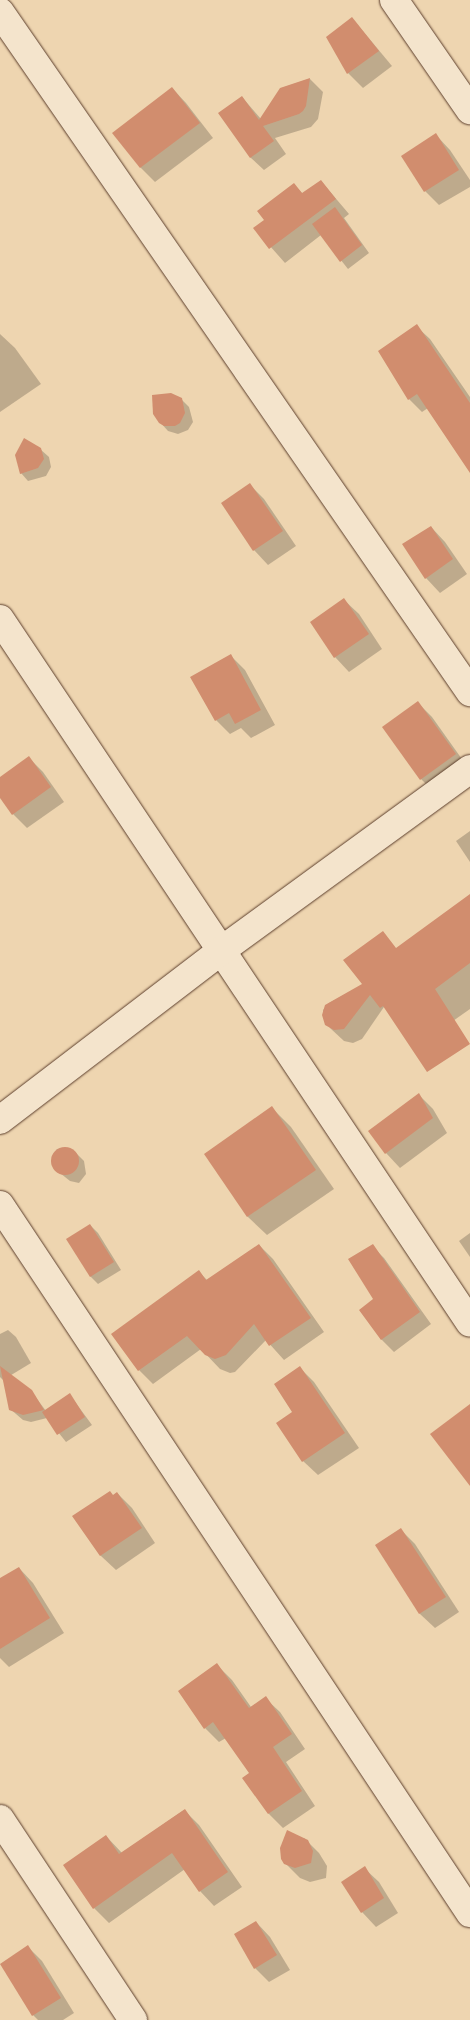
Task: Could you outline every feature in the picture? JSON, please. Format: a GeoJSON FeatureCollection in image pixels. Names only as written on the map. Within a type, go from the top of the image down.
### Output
{"type":"FeatureCollection","features":[{"type":"Feature","properties":{"kind":"street"},"geometry":{"type":"LineString","coordinates":[[394,0],[470,110]]}},
{"type":"Feature","properties":{"kind":"street"},"geometry":{"type":"LineString","coordinates":[[0,12],[470,692]]}},
{"type":"Feature","properties":{"kind":"street"},"geometry":{"type":"LineString","coordinates":[[0,619],[470,1324]]}},
{"type":"Feature","properties":{"kind":"street"},"geometry":{"type":"LineString","coordinates":[[0,1120],[222,950],[470,769]]}},
{"type":"Feature","properties":{"kind":"street"},"geometry":{"type":"LineString","coordinates":[[0,1205],[470,1913]]}},
{"type":"Feature","properties":{"kind":"street"},"geometry":{"type":"LineString","coordinates":[[0,1819],[133,2020]]}},
{"type":"Feature","properties":{"kind":"building"},"geometry":{"type":"Polygon","coordinates":[[[352,17],[379,51],[347,74],[326,37],[352,17]]]}},
{"type":"Feature","properties":{"kind":"building"},"geometry":{"type":"Polygon","coordinates":[[[310,78],[306,106],[303,111],[263,126],[274,141],[250,158],[218,113],[242,96],[259,120],[280,88],[310,78]]]}},
{"type":"Feature","properties":{"kind":"building"},"geometry":{"type":"Polygon","coordinates":[[[172,87],[200,123],[140,168],[112,133],[172,87]]]}},
{"type":"Feature","properties":{"kind":"building"},"geometry":{"type":"Polygon","coordinates":[[[436,133],[459,170],[424,192],[401,156],[436,133]]]}},
{"type":"Feature","properties":{"kind":"building"},"geometry":{"type":"Polygon","coordinates":[[[321,180],[336,199],[269,249],[253,228],[264,220],[257,211],[294,183],[302,193],[321,180]]]}},
{"type":"Feature","properties":{"kind":"building"},"geometry":{"type":"Polygon","coordinates":[[[335,207],[362,245],[340,262],[312,224],[335,207]]]}},
{"type":"Feature","properties":{"kind":"building"},"geometry":{"type":"Polygon","coordinates":[[[417,324],[470,403],[470,473],[417,394],[408,400],[378,351],[417,324]]]}},
{"type":"Feature","properties":{"kind":"building"},"geometry":{"type":"Polygon","coordinates":[[[171,393],[182,398],[185,413],[180,423],[175,426],[164,426],[159,423],[153,414],[152,395],[171,393]]]}},
{"type":"Feature","properties":{"kind":"building"},"geometry":{"type":"Polygon","coordinates":[[[24,438],[41,448],[44,459],[38,468],[20,474],[15,455],[24,438]]]}},
{"type":"Feature","properties":{"kind":"building"},"geometry":{"type":"Polygon","coordinates":[[[250,483],[283,531],[253,551],[221,503],[250,483]]]}},
{"type":"Feature","properties":{"kind":"building"},"geometry":{"type":"Polygon","coordinates":[[[431,526],[453,559],[425,579],[402,544],[431,526]]]}},
{"type":"Feature","properties":{"kind":"building"},"geometry":{"type":"Polygon","coordinates":[[[344,598],[369,634],[334,658],[310,622],[344,598]]]}},
{"type":"Feature","properties":{"kind":"building"},"geometry":{"type":"Polygon","coordinates":[[[231,654],[261,710],[235,724],[229,713],[215,721],[190,677],[231,654]]]}},
{"type":"Feature","properties":{"kind":"building"},"geometry":{"type":"Polygon","coordinates":[[[418,701],[456,754],[420,780],[382,727],[418,701]]]}},
{"type":"Feature","properties":{"kind":"building"},"geometry":{"type":"Polygon","coordinates":[[[29,756],[51,787],[12,815],[0,798],[0,777],[29,756]]]}},
{"type":"Feature","properties":{"kind":"building"},"geometry":{"type":"Polygon","coordinates":[[[470,894],[470,963],[435,989],[470,1044],[427,1072],[383,1006],[380,1008],[370,995],[344,1029],[334,1030],[325,1025],[322,1015],[325,1005],[362,984],[343,960],[383,931],[396,948],[470,894]]]}},
{"type":"Feature","properties":{"kind":"building"},"geometry":{"type":"Polygon","coordinates":[[[419,1093],[433,1118],[385,1154],[368,1131],[419,1093]]]}},
{"type":"Feature","properties":{"kind":"building"},"geometry":{"type":"Polygon","coordinates":[[[272,1106],[316,1170],[247,1217],[204,1154],[272,1106]]]}},
{"type":"Feature","properties":{"kind":"building"},"geometry":{"type":"Polygon","coordinates":[[[65,1147],[75,1151],[79,1161],[75,1171],[65,1175],[55,1171],[51,1161],[55,1151],[65,1147]]]}},
{"type":"Feature","properties":{"kind":"building"},"geometry":{"type":"Polygon","coordinates":[[[90,1224],[114,1262],[90,1277],[66,1239],[90,1224]]]}},
{"type":"Feature","properties":{"kind":"building"},"geometry":{"type":"Polygon","coordinates":[[[259,1244],[311,1318],[269,1346],[254,1324],[226,1355],[215,1359],[205,1355],[187,1336],[138,1371],[111,1334],[199,1270],[206,1280],[259,1244]]]}},
{"type":"Feature","properties":{"kind":"building"},"geometry":{"type":"Polygon","coordinates":[[[373,1244],[420,1312],[381,1340],[359,1310],[373,1299],[348,1259],[373,1244]]]}},
{"type":"Feature","properties":{"kind":"building"},"geometry":{"type":"Polygon","coordinates":[[[0,1366],[32,1390],[44,1410],[23,1415],[9,1410],[0,1366]]]}},
{"type":"Feature","properties":{"kind":"building"},"geometry":{"type":"Polygon","coordinates":[[[300,1366],[345,1433],[302,1462],[276,1423],[292,1412],[274,1384],[300,1366]]]}},
{"type":"Feature","properties":{"kind":"building"},"geometry":{"type":"Polygon","coordinates":[[[70,1393],[85,1417],[57,1435],[42,1412],[70,1393]]]}},
{"type":"Feature","properties":{"kind":"building"},"geometry":{"type":"Polygon","coordinates":[[[470,1404],[470,1486],[430,1434],[470,1404]]]}},
{"type":"Feature","properties":{"kind":"building"},"geometry":{"type":"Polygon","coordinates":[[[110,1491],[113,1495],[117,1492],[142,1528],[100,1556],[72,1516],[110,1491]]]}},
{"type":"Feature","properties":{"kind":"building"},"geometry":{"type":"Polygon","coordinates":[[[401,1528],[446,1597],[419,1614],[375,1545],[401,1528]]]}},
{"type":"Feature","properties":{"kind":"building"},"geometry":{"type":"Polygon","coordinates":[[[19,1567],[50,1618],[0,1649],[0,1578],[19,1567]]]}},
{"type":"Feature","properties":{"kind":"building"},"geometry":{"type":"Polygon","coordinates":[[[217,1663],[249,1708],[266,1696],[292,1734],[273,1747],[302,1791],[268,1814],[242,1778],[249,1773],[213,1722],[204,1729],[178,1691],[217,1663]]]}},
{"type":"Feature","properties":{"kind":"building"},"geometry":{"type":"Polygon","coordinates":[[[185,1809],[228,1872],[199,1892],[172,1853],[93,1909],[63,1865],[106,1835],[119,1854],[185,1809]]]}},
{"type":"Feature","properties":{"kind":"building"},"geometry":{"type":"Polygon","coordinates":[[[287,1830],[308,1840],[313,1851],[311,1863],[295,1868],[284,1864],[281,1859],[280,1848],[287,1830]]]}},
{"type":"Feature","properties":{"kind":"building"},"geometry":{"type":"Polygon","coordinates":[[[365,1866],[384,1898],[361,1913],[341,1882],[365,1866]]]}},
{"type":"Feature","properties":{"kind":"building"},"geometry":{"type":"Polygon","coordinates":[[[256,1921],[277,1955],[254,1969],[234,1934],[256,1921]]]}},
{"type":"Feature","properties":{"kind":"building"},"geometry":{"type":"Polygon","coordinates":[[[28,1945],[61,1998],[32,2016],[0,1964],[28,1945]]]}}]}
